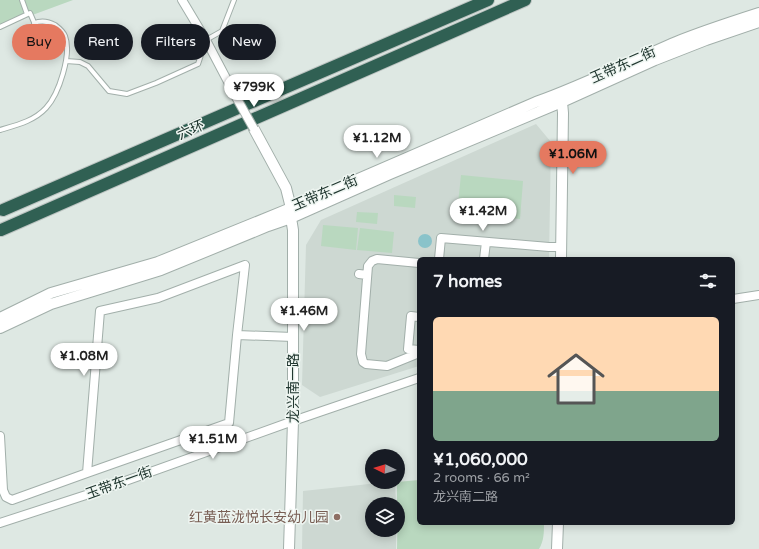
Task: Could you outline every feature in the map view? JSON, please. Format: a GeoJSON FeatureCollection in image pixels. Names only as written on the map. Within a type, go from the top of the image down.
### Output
{"type":"FeatureCollection","features":[{"type":"Feature","properties":{"kind":"highway","name":"六环"},"geometry":{"type":"LineString","coordinates":[[3,210],[258,98],[488,0]]}},
{"type":"Feature","properties":{"kind":"highway","name":"六环"},"geometry":{"type":"LineString","coordinates":[[1,230],[525,0]]}},
{"type":"Feature","properties":{"kind":"street","name":"龙兴南一路"},"geometry":{"type":"LineString","coordinates":[[182,0],[196,24]]}},
{"type":"Feature","properties":{"kind":"street","name":"玉带东二街"},"geometry":{"type":"LineString","coordinates":[[0,318],[51,293],[158,262],[291,208],[536,102],[561,98],[677,41],[759,13]]}},
{"type":"Feature","properties":{"kind":"street","name":"玉带东二街"},"geometry":{"type":"LineString","coordinates":[[0,328],[51,304],[161,270],[291,218],[561,98],[706,40],[759,22]]}},
{"type":"Feature","properties":{"kind":"street","name":"龙兴南一路"},"geometry":{"type":"LineString","coordinates":[[210,48],[286,188],[291,208],[293,230],[293,421],[289,549]]}},
{"type":"Feature","properties":{"kind":"street"},"geometry":{"type":"LineString","coordinates":[[561,98],[561,257]]}},
{"type":"Feature","properties":{"kind":"street"},"geometry":{"type":"LineString","coordinates":[[439,257],[441,238],[561,247]]}},
{"type":"Feature","properties":{"kind":"street"},"geometry":{"type":"LineString","coordinates":[[484,257],[486,242]]}},
{"type":"Feature","properties":{"kind":"street"},"geometry":{"type":"LineString","coordinates":[[417,263],[377,259],[372,261],[363,274],[361,354],[363,362],[366,364],[387,366],[417,354]]}},
{"type":"Feature","properties":{"kind":"street"},"geometry":{"type":"LineString","coordinates":[[0,436],[3,490],[6,497],[12,500],[229,423],[245,265],[158,298],[100,311],[87,473]]}},
{"type":"Feature","properties":{"kind":"street"},"geometry":{"type":"LineString","coordinates":[[735,300],[759,295]]}},
{"type":"Feature","properties":{"kind":"street"},"geometry":{"type":"LineString","coordinates":[[417,317],[411,316],[408,348],[417,350]]}},
{"type":"Feature","properties":{"kind":"street"},"geometry":{"type":"LineString","coordinates":[[237,335],[293,337]]}},
{"type":"Feature","properties":{"kind":"street","name":"玉带东一街"},"geometry":{"type":"LineString","coordinates":[[0,523],[89,494],[293,421],[417,379]]}},
{"type":"Feature","properties":{"kind":"street"},"geometry":{"type":"LineString","coordinates":[[557,549],[558,525]]}},
{"type":"Feature","properties":{"kind":"lane"},"geometry":{"type":"LineString","coordinates":[[22,0],[27,14]]}},
{"type":"Feature","properties":{"kind":"lane"},"geometry":{"type":"LineString","coordinates":[[210,38],[222,31],[234,0]]}},
{"type":"Feature","properties":{"kind":"lane"},"geometry":{"type":"LineString","coordinates":[[0,27],[30,12],[34,23],[40,21],[51,23],[60,29],[65,36],[67,48],[66,61],[59,88],[47,107],[34,118],[0,130]]}},
{"type":"Feature","properties":{"kind":"lane"},"geometry":{"type":"LineString","coordinates":[[66,61],[80,62],[88,66],[109,92],[127,94],[198,64],[199,60]]}},
{"type":"Feature","properties":{"kind":"shaded area"},"geometry":{"type":"Polygon","coordinates":[[[536,124],[551,142],[549,257],[417,257],[417,367],[320,397],[302,385],[306,245],[321,220],[536,124]]]}},
{"type":"Feature","properties":{"kind":"shaded area","name":"红黄蓝泷悦长安幼儿园"},"geometry":{"type":"Polygon","coordinates":[[[365,484],[365,489],[395,489],[396,497],[365,497],[365,537],[396,537],[396,549],[302,549],[303,491],[365,484]]]}},
{"type":"Feature","properties":{"kind":"green space"},"geometry":{"type":"Polygon","coordinates":[[[0,0],[73,0],[0,27],[0,0]]]}},
{"type":"Feature","properties":{"kind":"green space"},"geometry":{"type":"Polygon","coordinates":[[[461,175],[523,181],[520,219],[457,213],[461,175]]]}},
{"type":"Feature","properties":{"kind":"green space"},"geometry":{"type":"Polygon","coordinates":[[[394,195],[416,197],[415,208],[394,206],[394,195]]]}},
{"type":"Feature","properties":{"kind":"green space"},"geometry":{"type":"Polygon","coordinates":[[[357,212],[378,213],[377,224],[356,222],[357,212]]]}},
{"type":"Feature","properties":{"kind":"green space"},"geometry":{"type":"Polygon","coordinates":[[[323,225],[358,228],[356,250],[321,246],[323,225]]]}},
{"type":"Feature","properties":{"kind":"green space"},"geometry":{"type":"Polygon","coordinates":[[[360,228],[394,232],[392,253],[357,250],[360,228]]]}},
{"type":"Feature","properties":{"kind":"green space"},"geometry":{"type":"Polygon","coordinates":[[[417,480],[417,525],[544,525],[543,540],[539,549],[397,549],[397,537],[405,537],[405,497],[397,497],[397,489],[405,489],[405,481],[417,480]]]}},
{"type":"Feature","properties":{"kind":"water"},"geometry":{"type":"Polygon","coordinates":[[[425,234],[430,236],[432,241],[430,246],[425,248],[420,246],[418,241],[420,236],[425,234]]]}},
{"type":"Feature","properties":{"kind":"place","name":"红黄蓝泷悦长安幼儿园"},"geometry":{"type":"Point","coordinates":[337,517]}}]}
